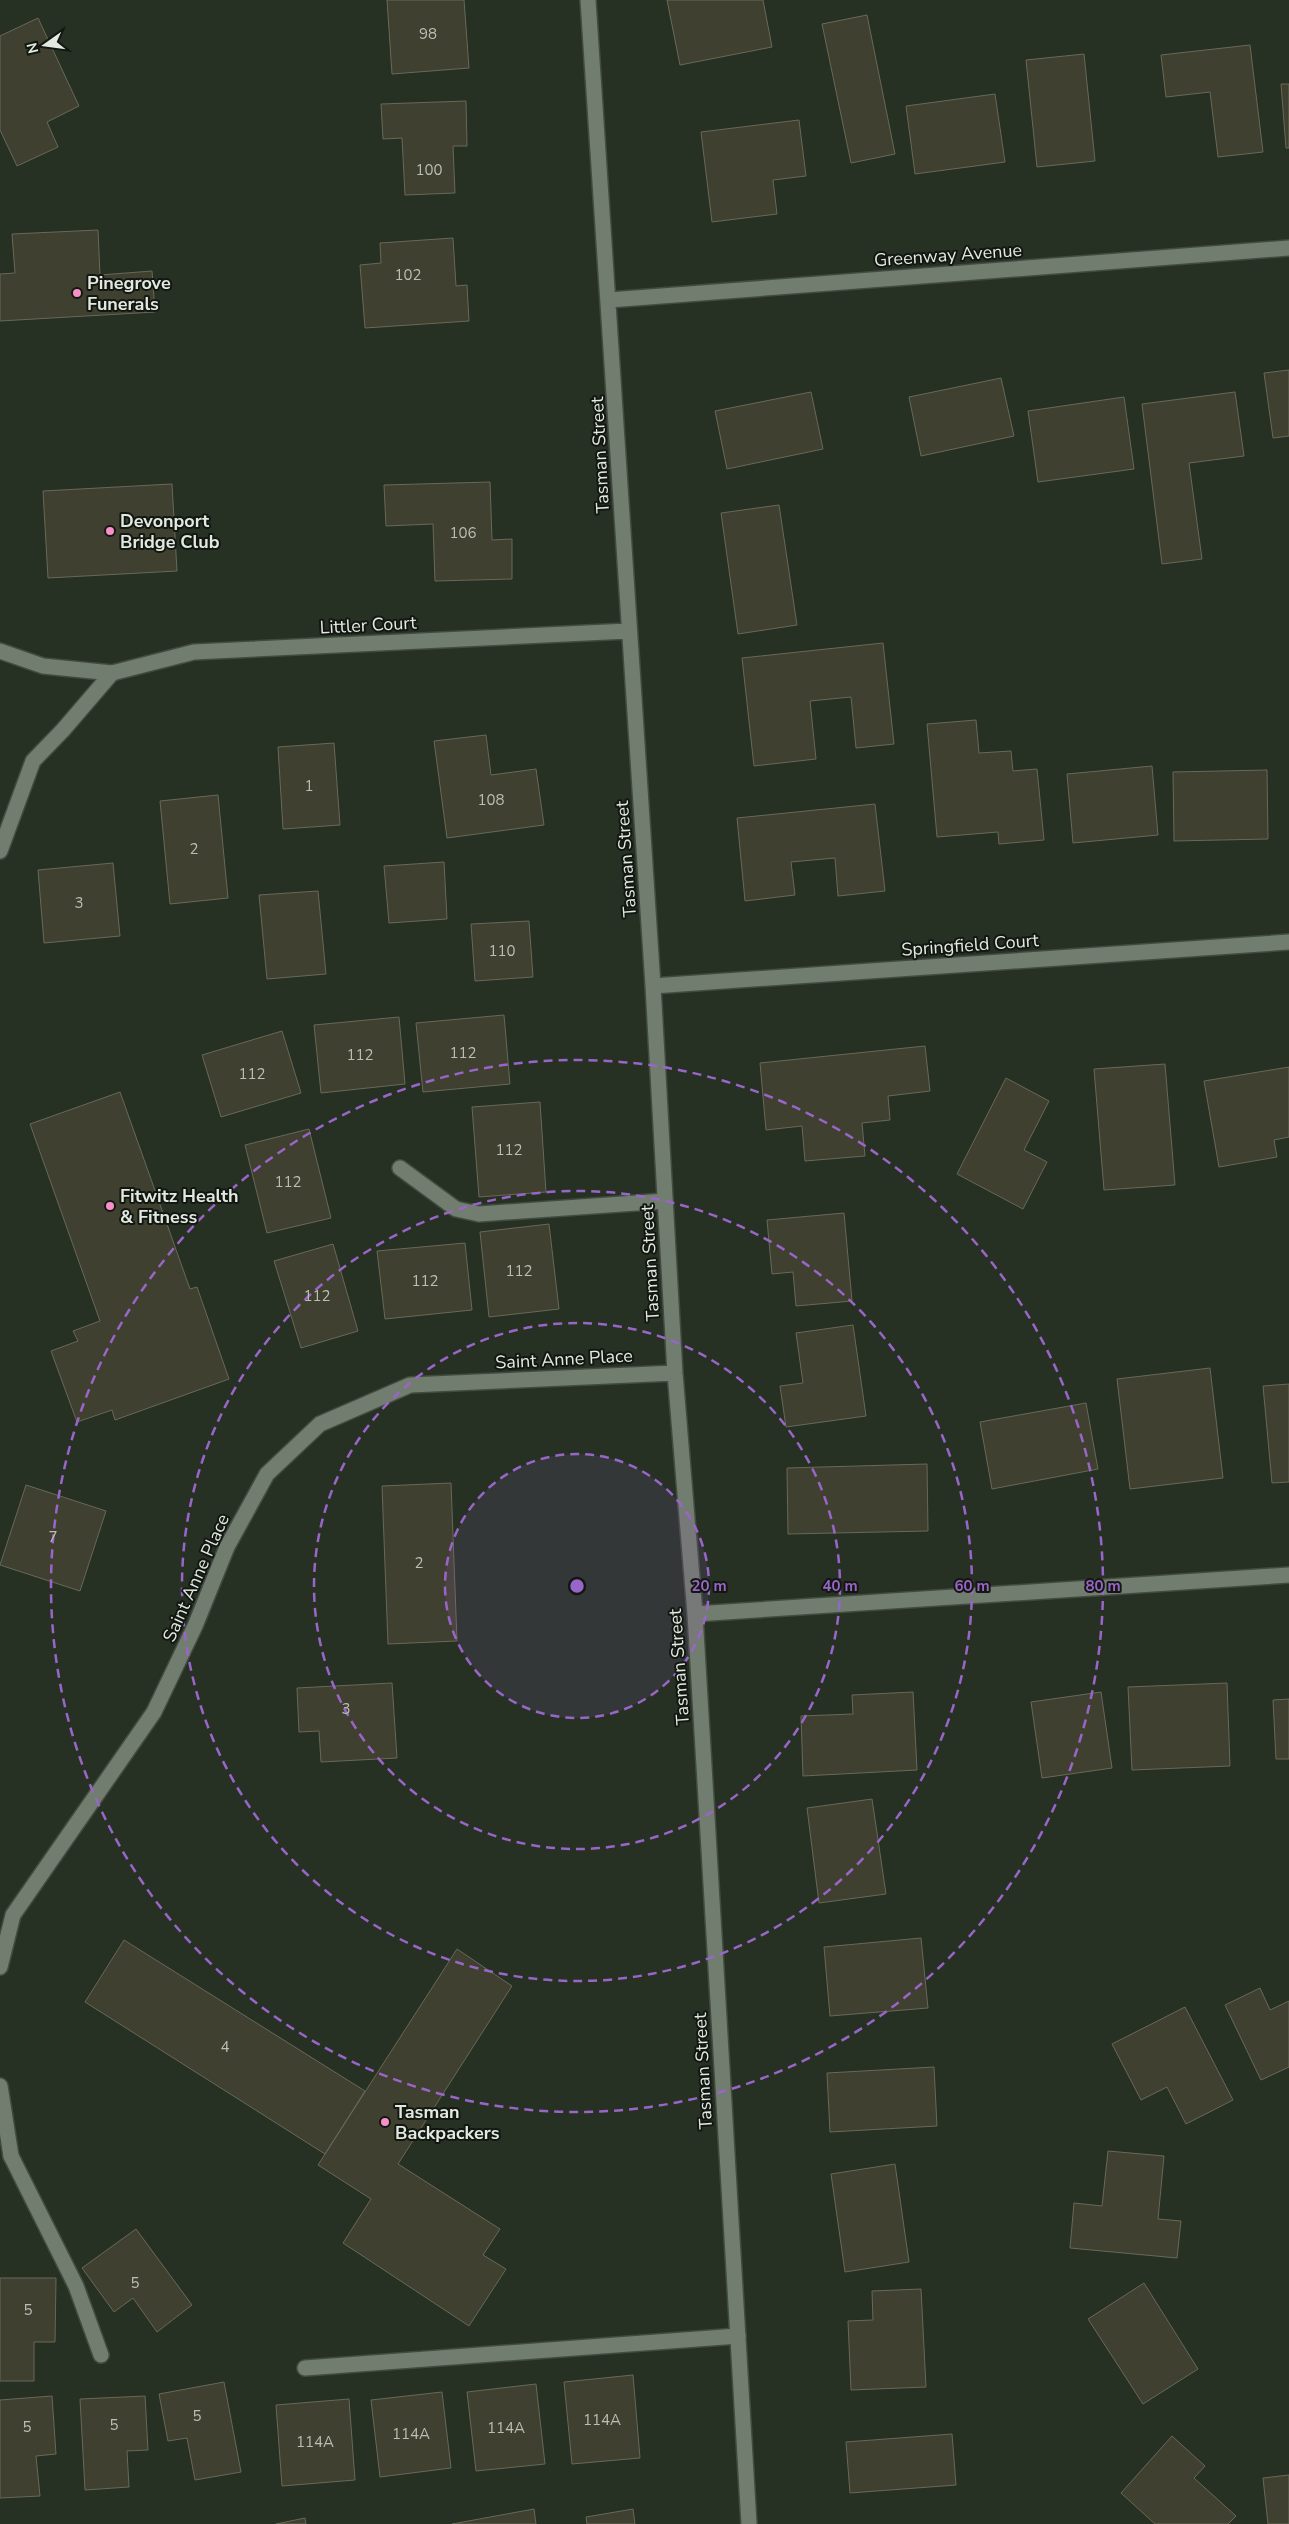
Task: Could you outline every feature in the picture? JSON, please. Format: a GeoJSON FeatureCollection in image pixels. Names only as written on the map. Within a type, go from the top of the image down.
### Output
{"type":"FeatureCollection","features":[{"type":"Feature","properties":{"kind":"street","name":"Tasman Street"},"geometry":{"type":"LineString","coordinates":[[588,0],[609,300],[628,631],[653,986],[675,1373],[694,1614],[750,2524]]}},
{"type":"Feature","properties":{"kind":"street","name":"Greenway Avenue"},"geometry":{"type":"LineString","coordinates":[[609,300],[1289,248]]}},
{"type":"Feature","properties":{"kind":"street","name":"Littler Court"},"geometry":{"type":"LineString","coordinates":[[112,673],[194,652],[628,631]]}},
{"type":"Feature","properties":{"kind":"street"},"geometry":{"type":"LineString","coordinates":[[0,651],[42,666],[112,673]]}},
{"type":"Feature","properties":{"kind":"street"},"geometry":{"type":"LineString","coordinates":[[0,851],[33,761],[63,730],[112,673]]}},
{"type":"Feature","properties":{"kind":"street","name":"Springfield Court"},"geometry":{"type":"LineString","coordinates":[[653,986],[1289,942]]}},
{"type":"Feature","properties":{"kind":"street"},"geometry":{"type":"LineString","coordinates":[[400,1168],[456,1209],[479,1214],[665,1201]]}},
{"type":"Feature","properties":{"kind":"street","name":"Saint Anne Place"},"geometry":{"type":"LineString","coordinates":[[0,1967],[13,1915],[154,1712],[195,1626],[227,1547],[268,1474],[320,1424],[410,1385],[675,1373]]}},
{"type":"Feature","properties":{"kind":"street"},"geometry":{"type":"LineString","coordinates":[[694,1614],[1289,1575]]}},
{"type":"Feature","properties":{"kind":"street"},"geometry":{"type":"LineString","coordinates":[[0,2086],[11,2156],[76,2286],[101,2356]]}},
{"type":"Feature","properties":{"kind":"street"},"geometry":{"type":"LineString","coordinates":[[305,2368],[738,2336]]}},
{"type":"Feature","properties":{"kind":"building"},"geometry":{"type":"Polygon","coordinates":[[[387,0],[464,0],[469,68],[392,74],[387,0]]]}},
{"type":"Feature","properties":{"kind":"building"},"geometry":{"type":"Polygon","coordinates":[[[667,0],[763,0],[772,47],[680,65],[667,0]]]}},
{"type":"Feature","properties":{"kind":"building"},"geometry":{"type":"Polygon","coordinates":[[[867,15],[895,154],[851,163],[822,24],[867,15]]]}},
{"type":"Feature","properties":{"kind":"building"},"geometry":{"type":"Polygon","coordinates":[[[38,18],[79,106],[47,122],[58,147],[17,166],[0,130],[0,36],[38,18]]]}},
{"type":"Feature","properties":{"kind":"building"},"geometry":{"type":"Polygon","coordinates":[[[1250,45],[1263,152],[1218,157],[1210,92],[1166,97],[1161,55],[1250,45]]]}},
{"type":"Feature","properties":{"kind":"building"},"geometry":{"type":"Polygon","coordinates":[[[1084,54],[1095,161],[1037,167],[1026,60],[1084,54]]]}},
{"type":"Feature","properties":{"kind":"building"},"geometry":{"type":"Polygon","coordinates":[[[1281,84],[1289,84],[1289,148],[1286,148],[1281,84]]]}},
{"type":"Feature","properties":{"kind":"building"},"geometry":{"type":"Polygon","coordinates":[[[995,94],[1005,162],[915,174],[906,106],[995,94]]]}},
{"type":"Feature","properties":{"kind":"building"},"geometry":{"type":"Polygon","coordinates":[[[466,101],[467,146],[453,146],[455,193],[405,195],[402,138],[383,139],[381,104],[466,101]]]}},
{"type":"Feature","properties":{"kind":"building"},"geometry":{"type":"Polygon","coordinates":[[[799,120],[806,176],[773,180],[777,214],[712,222],[701,132],[799,120]]]}},
{"type":"Feature","properties":{"kind":"building","name":"Pinegrove Funerals"},"geometry":{"type":"Polygon","coordinates":[[[98,230],[100,275],[152,271],[155,312],[0,321],[0,274],[15,273],[12,234],[98,230]]]}},
{"type":"Feature","properties":{"kind":"building"},"geometry":{"type":"Polygon","coordinates":[[[453,238],[456,286],[467,285],[469,321],[365,328],[360,265],[381,263],[380,243],[453,238]]]}},
{"type":"Feature","properties":{"kind":"building"},"geometry":{"type":"Polygon","coordinates":[[[1289,370],[1289,436],[1273,438],[1264,373],[1289,370]]]}},
{"type":"Feature","properties":{"kind":"building"},"geometry":{"type":"Polygon","coordinates":[[[1001,378],[1014,436],[921,456],[909,397],[1001,378]]]}},
{"type":"Feature","properties":{"kind":"building"},"geometry":{"type":"Polygon","coordinates":[[[811,392],[823,449],[727,469],[715,411],[811,392]]]}},
{"type":"Feature","properties":{"kind":"building"},"geometry":{"type":"Polygon","coordinates":[[[1235,392],[1244,456],[1189,463],[1202,559],[1162,564],[1142,404],[1235,392]]]}},
{"type":"Feature","properties":{"kind":"building"},"geometry":{"type":"Polygon","coordinates":[[[1124,397],[1134,469],[1038,482],[1028,411],[1124,397]]]}},
{"type":"Feature","properties":{"kind":"building"},"geometry":{"type":"Polygon","coordinates":[[[490,482],[492,540],[512,539],[512,579],[435,581],[433,524],[386,526],[384,485],[490,482]]]}},
{"type":"Feature","properties":{"kind":"building","name":"Devonport Bridge Club"},"geometry":{"type":"Polygon","coordinates":[[[172,484],[177,571],[48,578],[43,491],[172,484]]]}},
{"type":"Feature","properties":{"kind":"building"},"geometry":{"type":"Polygon","coordinates":[[[779,505],[797,625],[738,634],[721,513],[779,505]]]}},
{"type":"Feature","properties":{"kind":"building"},"geometry":{"type":"Polygon","coordinates":[[[883,643],[894,744],[856,748],[851,697],[810,701],[816,759],[754,766],[742,658],[883,643]]]}},
{"type":"Feature","properties":{"kind":"building"},"geometry":{"type":"Polygon","coordinates":[[[976,720],[979,753],[1011,751],[1013,771],[1037,769],[1044,840],[999,844],[998,832],[937,837],[927,724],[976,720]]]}},
{"type":"Feature","properties":{"kind":"building"},"geometry":{"type":"Polygon","coordinates":[[[486,735],[491,775],[536,769],[544,825],[447,838],[434,741],[486,735]]]}},
{"type":"Feature","properties":{"kind":"building"},"geometry":{"type":"Polygon","coordinates":[[[334,743],[340,825],[283,829],[278,747],[334,743]]]}},
{"type":"Feature","properties":{"kind":"building"},"geometry":{"type":"Polygon","coordinates":[[[1152,766],[1158,835],[1073,843],[1067,774],[1152,766]]]}},
{"type":"Feature","properties":{"kind":"building"},"geometry":{"type":"Polygon","coordinates":[[[1267,770],[1268,839],[1174,841],[1173,772],[1267,770]]]}},
{"type":"Feature","properties":{"kind":"building"},"geometry":{"type":"Polygon","coordinates":[[[218,795],[228,898],[170,904],[160,801],[218,795]]]}},
{"type":"Feature","properties":{"kind":"building"},"geometry":{"type":"Polygon","coordinates":[[[875,804],[885,891],[838,896],[835,858],[791,862],[795,895],[745,901],[737,818],[875,804]]]}},
{"type":"Feature","properties":{"kind":"building"},"geometry":{"type":"Polygon","coordinates":[[[444,862],[447,919],[389,923],[384,866],[444,862]]]}},
{"type":"Feature","properties":{"kind":"building"},"geometry":{"type":"Polygon","coordinates":[[[113,863],[120,936],[44,943],[38,870],[113,863]]]}},
{"type":"Feature","properties":{"kind":"building"},"geometry":{"type":"Polygon","coordinates":[[[318,891],[326,974],[267,979],[259,895],[318,891]]]}},
{"type":"Feature","properties":{"kind":"building"},"geometry":{"type":"Polygon","coordinates":[[[529,921],[533,977],[475,981],[471,924],[529,921]]]}},
{"type":"Feature","properties":{"kind":"building"},"geometry":{"type":"Polygon","coordinates":[[[504,1015],[510,1084],[423,1092],[416,1023],[504,1015]]]}},
{"type":"Feature","properties":{"kind":"building"},"geometry":{"type":"Polygon","coordinates":[[[399,1017],[405,1084],[321,1093],[314,1025],[399,1017]]]}},
{"type":"Feature","properties":{"kind":"building"},"geometry":{"type":"Polygon","coordinates":[[[282,1031],[301,1093],[221,1117],[202,1055],[282,1031]]]}},
{"type":"Feature","properties":{"kind":"building"},"geometry":{"type":"Polygon","coordinates":[[[925,1046],[930,1091],[888,1096],[890,1120],[862,1123],[865,1156],[805,1161],[802,1126],[766,1130],[760,1063],[925,1046]]]}},
{"type":"Feature","properties":{"kind":"building"},"geometry":{"type":"Polygon","coordinates":[[[1165,1064],[1175,1185],[1104,1190],[1094,1069],[1165,1064]]]}},
{"type":"Feature","properties":{"kind":"building"},"geometry":{"type":"Polygon","coordinates":[[[1289,1067],[1289,1137],[1274,1140],[1277,1157],[1219,1167],[1204,1081],[1289,1067]]]}},
{"type":"Feature","properties":{"kind":"building"},"geometry":{"type":"Polygon","coordinates":[[[1006,1078],[1049,1101],[1024,1150],[1047,1162],[1023,1209],[957,1174],[1006,1078]]]}},
{"type":"Feature","properties":{"kind":"building","name":"Fitwitz Health & Fitness"},"geometry":{"type":"Polygon","coordinates":[[[120,1092],[190,1289],[197,1287],[229,1379],[115,1420],[112,1410],[77,1422],[51,1351],[78,1341],[73,1331],[100,1321],[30,1124],[120,1092]]]}},
{"type":"Feature","properties":{"kind":"building"},"geometry":{"type":"Polygon","coordinates":[[[540,1102],[546,1192],[479,1197],[472,1107],[540,1102]]]}},
{"type":"Feature","properties":{"kind":"building"},"geometry":{"type":"Polygon","coordinates":[[[309,1129],[331,1218],[267,1233],[245,1145],[309,1129]]]}},
{"type":"Feature","properties":{"kind":"building"},"geometry":{"type":"Polygon","coordinates":[[[844,1213],[852,1301],[796,1306],[793,1272],[772,1274],[767,1220],[844,1213]]]}},
{"type":"Feature","properties":{"kind":"building"},"geometry":{"type":"Polygon","coordinates":[[[549,1224],[559,1309],[489,1317],[480,1232],[549,1224]]]}},
{"type":"Feature","properties":{"kind":"building"},"geometry":{"type":"Polygon","coordinates":[[[465,1243],[472,1310],[385,1319],[377,1251],[465,1243]]]}},
{"type":"Feature","properties":{"kind":"building"},"geometry":{"type":"Polygon","coordinates":[[[333,1244],[358,1331],[301,1348],[274,1261],[333,1244]]]}},
{"type":"Feature","properties":{"kind":"building"},"geometry":{"type":"Polygon","coordinates":[[[853,1325],[866,1416],[786,1427],[780,1386],[803,1383],[796,1333],[853,1325]]]}},
{"type":"Feature","properties":{"kind":"building"},"geometry":{"type":"Polygon","coordinates":[[[1210,1368],[1223,1478],[1130,1489],[1117,1379],[1210,1368]]]}},
{"type":"Feature","properties":{"kind":"building"},"geometry":{"type":"Polygon","coordinates":[[[1289,1384],[1289,1482],[1272,1483],[1263,1386],[1289,1384]]]}},
{"type":"Feature","properties":{"kind":"building"},"geometry":{"type":"Polygon","coordinates":[[[1086,1403],[1098,1469],[992,1489],[980,1422],[1086,1403]]]}},
{"type":"Feature","properties":{"kind":"building"},"geometry":{"type":"Polygon","coordinates":[[[927,1464],[928,1531],[788,1534],[787,1468],[927,1464]]]}},
{"type":"Feature","properties":{"kind":"building"},"geometry":{"type":"Polygon","coordinates":[[[451,1483],[457,1641],[388,1644],[382,1486],[451,1483]]]}},
{"type":"Feature","properties":{"kind":"building"},"geometry":{"type":"Polygon","coordinates":[[[26,1485],[106,1511],[80,1591],[0,1565],[26,1485]]]}},
{"type":"Feature","properties":{"kind":"building"},"geometry":{"type":"Polygon","coordinates":[[[392,1683],[397,1758],[321,1762],[319,1731],[299,1732],[297,1688],[392,1683]]]}},
{"type":"Feature","properties":{"kind":"building"},"geometry":{"type":"Polygon","coordinates":[[[1227,1683],[1230,1766],[1132,1770],[1128,1687],[1227,1683]]]}},
{"type":"Feature","properties":{"kind":"building"},"geometry":{"type":"Polygon","coordinates":[[[913,1692],[917,1770],[803,1776],[801,1716],[853,1714],[852,1695],[913,1692]]]}},
{"type":"Feature","properties":{"kind":"building"},"geometry":{"type":"Polygon","coordinates":[[[1101,1692],[1112,1768],[1042,1778],[1031,1702],[1101,1692]]]}},
{"type":"Feature","properties":{"kind":"building"},"geometry":{"type":"Polygon","coordinates":[[[1289,1699],[1289,1759],[1276,1759],[1273,1700],[1289,1699]]]}},
{"type":"Feature","properties":{"kind":"building"},"geometry":{"type":"Polygon","coordinates":[[[872,1799],[886,1894],[819,1903],[807,1808],[872,1799]]]}},
{"type":"Feature","properties":{"kind":"building"},"geometry":{"type":"Polygon","coordinates":[[[921,1938],[928,2008],[830,2016],[824,1947],[921,1938]]]}},
{"type":"Feature","properties":{"kind":"building"},"geometry":{"type":"Polygon","coordinates":[[[124,1940],[365,2091],[325,2154],[85,2002],[124,1940]]]}},
{"type":"Feature","properties":{"kind":"building","name":"Tasman Backpackers"},"geometry":{"type":"Polygon","coordinates":[[[457,1949],[512,1986],[398,2164],[500,2229],[483,2255],[506,2269],[469,2326],[343,2243],[371,2199],[318,2165],[457,1949]]]}},
{"type":"Feature","properties":{"kind":"building"},"geometry":{"type":"Polygon","coordinates":[[[1260,1988],[1270,2010],[1289,2001],[1289,2067],[1261,2080],[1225,2005],[1260,1988]]]}},
{"type":"Feature","properties":{"kind":"building"},"geometry":{"type":"Polygon","coordinates":[[[1185,2007],[1233,2100],[1186,2124],[1167,2087],[1141,2100],[1112,2044],[1185,2007]]]}},
{"type":"Feature","properties":{"kind":"building"},"geometry":{"type":"Polygon","coordinates":[[[934,2067],[937,2126],[830,2132],[827,2073],[934,2067]]]}},
{"type":"Feature","properties":{"kind":"building"},"geometry":{"type":"Polygon","coordinates":[[[1108,2151],[1164,2156],[1158,2219],[1181,2221],[1177,2258],[1070,2248],[1074,2203],[1102,2206],[1108,2151]]]}},
{"type":"Feature","properties":{"kind":"building"},"geometry":{"type":"Polygon","coordinates":[[[895,2164],[909,2262],[845,2272],[831,2174],[895,2164]]]}},
{"type":"Feature","properties":{"kind":"building"},"geometry":{"type":"Polygon","coordinates":[[[136,2229],[192,2305],[157,2332],[133,2298],[114,2312],[82,2268],[136,2229]]]}},
{"type":"Feature","properties":{"kind":"building"},"geometry":{"type":"Polygon","coordinates":[[[0,2278],[56,2278],[55,2342],[34,2342],[34,2381],[0,2381],[0,2278]]]}},
{"type":"Feature","properties":{"kind":"building"},"geometry":{"type":"Polygon","coordinates":[[[1144,2283],[1198,2369],[1143,2404],[1088,2319],[1144,2283]]]}},
{"type":"Feature","properties":{"kind":"building"},"geometry":{"type":"Polygon","coordinates":[[[921,2289],[926,2387],[851,2390],[848,2321],[873,2320],[872,2291],[921,2289]]]}},
{"type":"Feature","properties":{"kind":"building"},"geometry":{"type":"Polygon","coordinates":[[[633,2375],[640,2458],[572,2464],[564,2382],[633,2375]]]}},
{"type":"Feature","properties":{"kind":"building"},"geometry":{"type":"Polygon","coordinates":[[[224,2382],[241,2472],[195,2480],[187,2438],[168,2441],[159,2394],[224,2382]]]}},
{"type":"Feature","properties":{"kind":"building"},"geometry":{"type":"Polygon","coordinates":[[[536,2384],[545,2464],[476,2471],[467,2392],[536,2384]]]}},
{"type":"Feature","properties":{"kind":"building"},"geometry":{"type":"Polygon","coordinates":[[[442,2392],[451,2468],[380,2477],[371,2400],[442,2392]]]}},
{"type":"Feature","properties":{"kind":"building"},"geometry":{"type":"Polygon","coordinates":[[[52,2396],[56,2454],[36,2456],[40,2496],[0,2498],[0,2400],[52,2396]]]}},
{"type":"Feature","properties":{"kind":"building"},"geometry":{"type":"Polygon","coordinates":[[[145,2396],[148,2450],[127,2451],[129,2487],[85,2490],[80,2399],[145,2396]]]}},
{"type":"Feature","properties":{"kind":"building"},"geometry":{"type":"Polygon","coordinates":[[[349,2399],[355,2480],[282,2486],[276,2405],[349,2399]]]}},
{"type":"Feature","properties":{"kind":"building"},"geometry":{"type":"Polygon","coordinates":[[[952,2434],[956,2485],[850,2493],[846,2442],[952,2434]]]}},
{"type":"Feature","properties":{"kind":"building"},"geometry":{"type":"Polygon","coordinates":[[[1172,2436],[1205,2466],[1194,2478],[1236,2516],[1228,2524],[1155,2524],[1121,2493],[1172,2436]]]}},
{"type":"Feature","properties":{"kind":"building"},"geometry":{"type":"Polygon","coordinates":[[[1289,2475],[1289,2524],[1268,2524],[1263,2478],[1289,2475]]]}},
{"type":"Feature","properties":{"kind":"building"},"geometry":{"type":"Polygon","coordinates":[[[534,2509],[536,2524],[452,2524],[534,2509]]]}},
{"type":"Feature","properties":{"kind":"building"},"geometry":{"type":"Polygon","coordinates":[[[633,2509],[635,2524],[587,2524],[586,2517],[633,2509]]]}},
{"type":"Feature","properties":{"kind":"building"},"geometry":{"type":"Polygon","coordinates":[[[305,2518],[306,2524],[276,2524],[305,2518]]]}},
{"type":"Feature","properties":{"kind":"place","name":"Pinegrove Funerals"},"geometry":{"type":"Point","coordinates":[77,293]}},
{"type":"Feature","properties":{"kind":"place","name":"Devonport Bridge Club"},"geometry":{"type":"Point","coordinates":[110,531]}},
{"type":"Feature","properties":{"kind":"place","name":"Fitwitz Health & Fitness"},"geometry":{"type":"Point","coordinates":[110,1206]}},
{"type":"Feature","properties":{"kind":"place","name":"Tasman Backpackers"},"geometry":{"type":"Point","coordinates":[385,2122]}}]}
